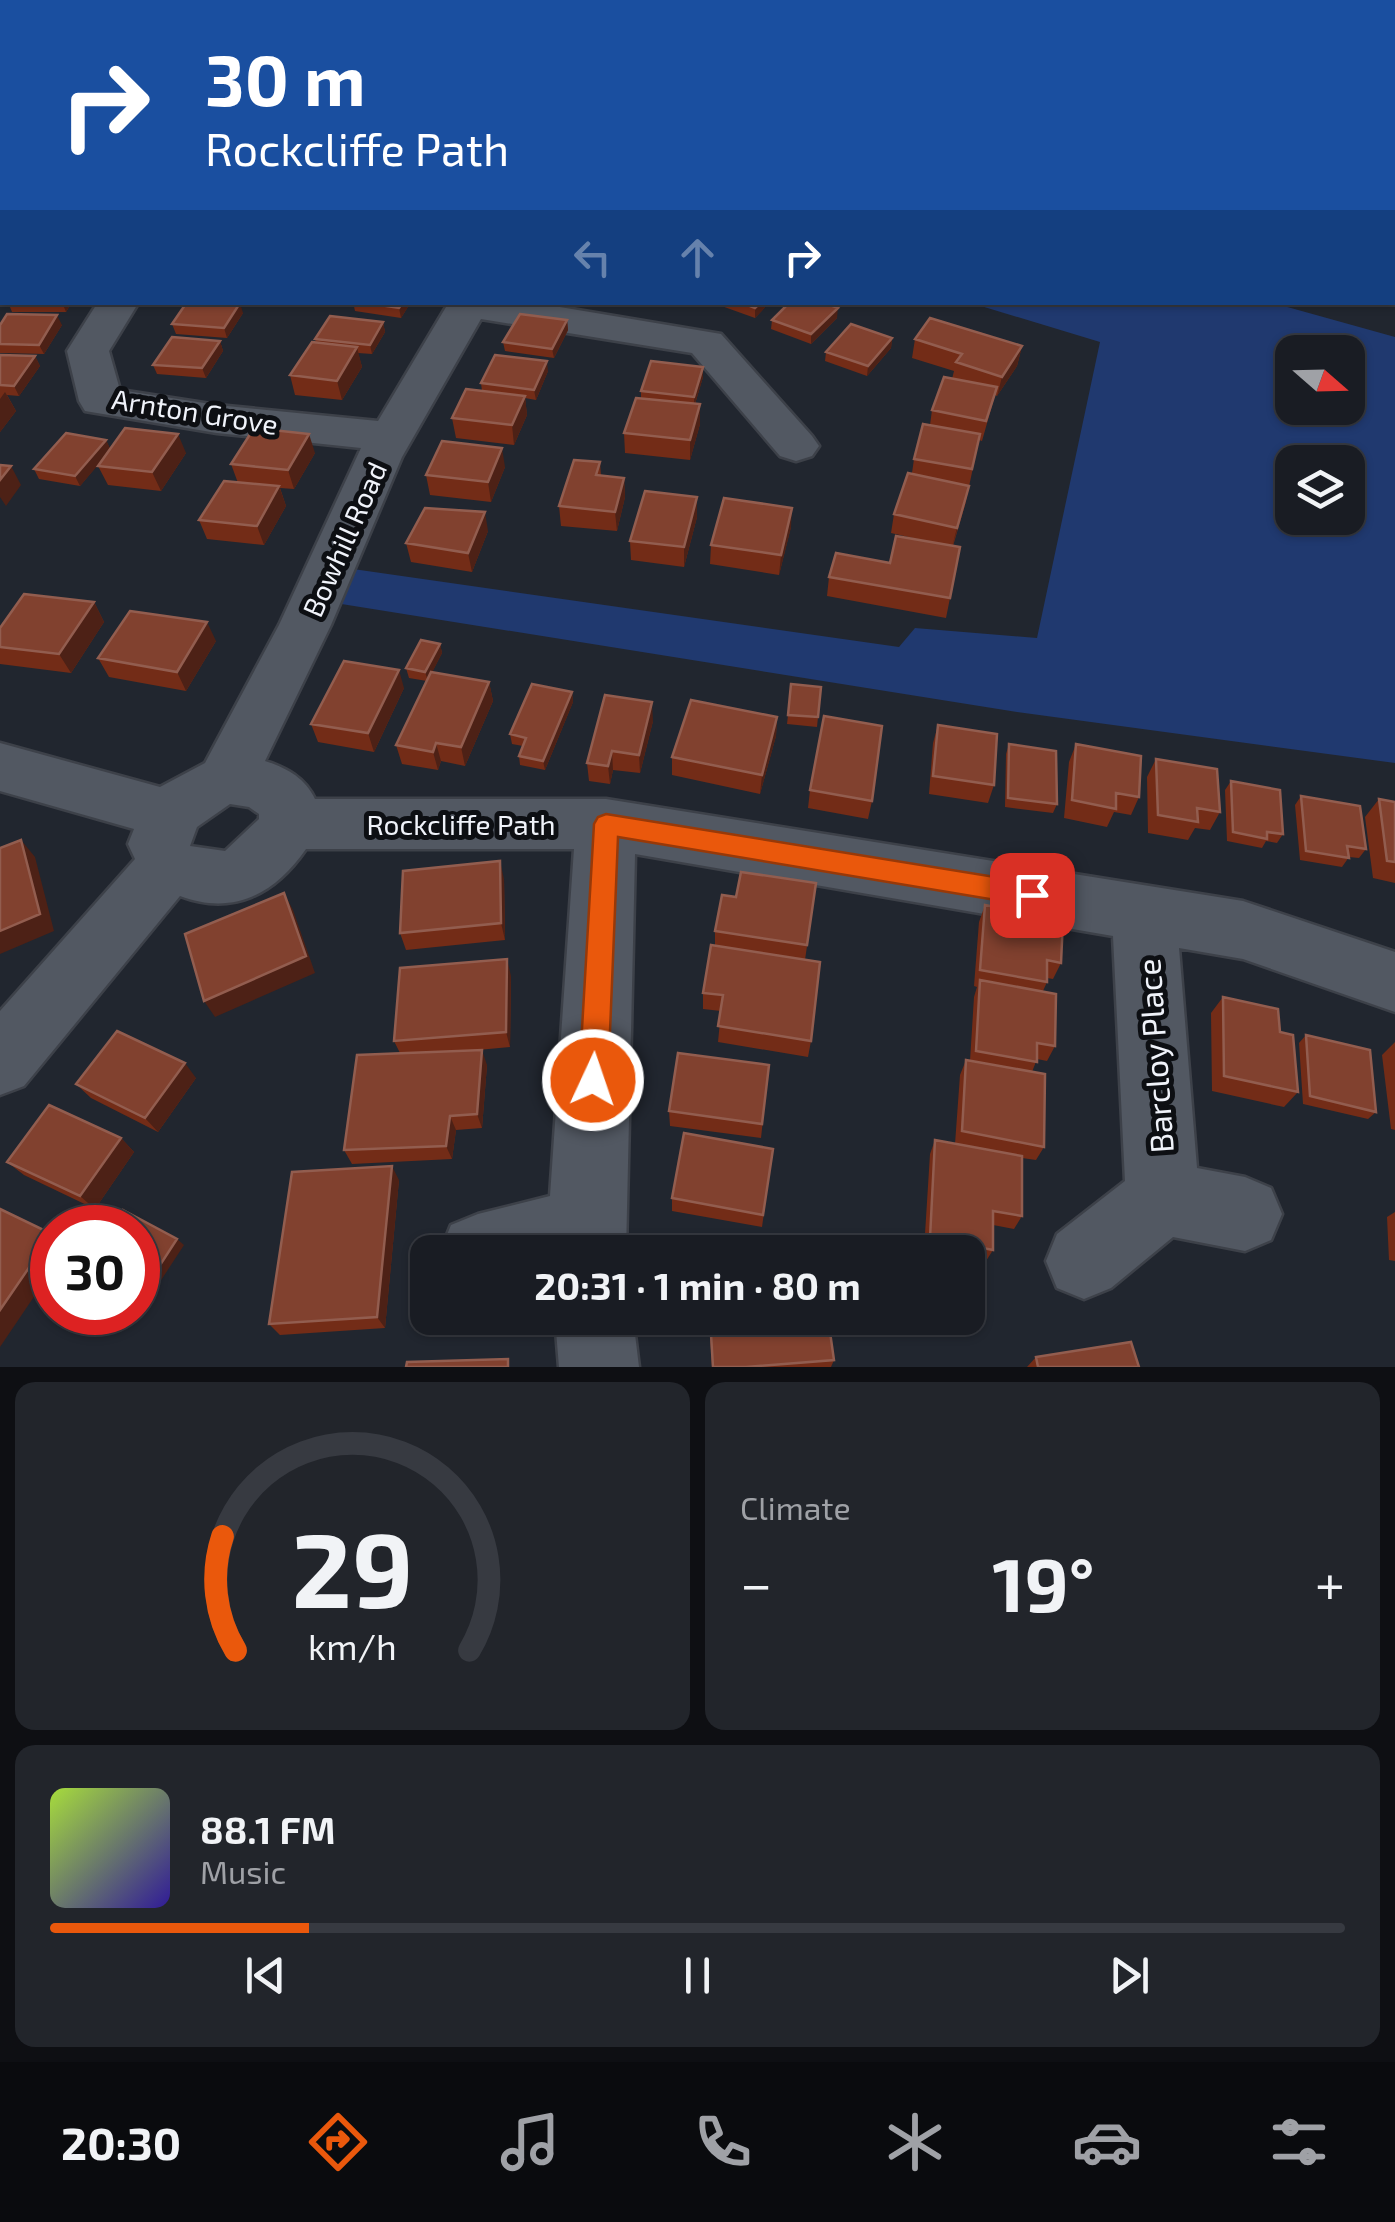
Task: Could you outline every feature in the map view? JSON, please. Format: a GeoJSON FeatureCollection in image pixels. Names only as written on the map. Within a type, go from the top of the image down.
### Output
{"type":"FeatureCollection","features":[{"type":"Feature","properties":{"kind":"street","name":"Arnton Grove"},"geometry":{"type":"LineString","coordinates":[[117,305],[88,350],[101,401],[217,419],[393,436]]}},
{"type":"Feature","properties":{"kind":"street","name":"Bowhill Road"},"geometry":{"type":"LineString","coordinates":[[226,780],[305,625],[379,456],[469,305]]}},
{"type":"Feature","properties":{"kind":"street"},"geometry":{"type":"LineString","coordinates":[[476,305],[706,344],[796,446]]}},
{"type":"Feature","properties":{"kind":"street"},"geometry":{"type":"LineString","coordinates":[[0,767],[168,840],[202,879],[232,881],[264,862],[290,824],[287,802],[263,784],[226,780],[186,797],[168,840],[0,1062]]}},
{"type":"Feature","properties":{"kind":"street","name":"Rockcliffe Path"},"geometry":{"type":"LineString","coordinates":[[290,824],[606,824],[1243,930],[1395,982]]}},
{"type":"Feature","properties":{"kind":"street"},"geometry":{"type":"LineString","coordinates":[[587,1235],[606,824]]}},
{"type":"Feature","properties":{"kind":"street","name":"Barcloy Place"},"geometry":{"type":"LineString","coordinates":[[1144,914],[1164,1198]]}},
{"type":"Feature","properties":{"kind":"street"},"geometry":{"type":"LineString","coordinates":[[1084,1260],[1164,1198],[1245,1214]]}},
{"type":"Feature","properties":{"kind":"street"},"geometry":{"type":"LineString","coordinates":[[595,1335],[598,1367]]}},
{"type":"Feature","properties":{"kind":"shaded area"},"geometry":{"type":"Polygon","coordinates":[[[978,305],[1280,305],[1395,337],[1395,763],[1017,712],[329,602],[346,568],[899,647],[915,628],[1037,638],[1100,342],[978,305]]]}},
{"type":"Feature","properties":{"kind":"building"},"geometry":{"type":"Polygon","coordinates":[[[185,305],[239,305],[224,328],[172,324],[185,305]]]}},
{"type":"Feature","properties":{"kind":"building"},"geometry":{"type":"Polygon","coordinates":[[[787,305],[838,308],[811,334],[772,320],[787,305]]]}},
{"type":"Feature","properties":{"kind":"building"},"geometry":{"type":"Polygon","coordinates":[[[7,314],[57,315],[39,345],[0,344],[0,325],[7,314]]]}},
{"type":"Feature","properties":{"kind":"building"},"geometry":{"type":"Polygon","coordinates":[[[520,314],[567,320],[552,349],[503,342],[520,314]]]}},
{"type":"Feature","properties":{"kind":"building"},"geometry":{"type":"Polygon","coordinates":[[[330,316],[383,322],[370,345],[315,339],[330,316]]]}},
{"type":"Feature","properties":{"kind":"building"},"geometry":{"type":"Polygon","coordinates":[[[930,318],[1022,346],[1002,377],[956,362],[962,354],[915,339],[930,318]]]}},
{"type":"Feature","properties":{"kind":"building"},"geometry":{"type":"Polygon","coordinates":[[[851,324],[892,338],[868,366],[826,352],[851,324]]]}},
{"type":"Feature","properties":{"kind":"building"},"geometry":{"type":"Polygon","coordinates":[[[172,337],[220,341],[202,368],[153,365],[172,337]]]}},
{"type":"Feature","properties":{"kind":"building"},"geometry":{"type":"Polygon","coordinates":[[[312,342],[357,347],[337,381],[290,375],[312,342]]]}},
{"type":"Feature","properties":{"kind":"building"},"geometry":{"type":"Polygon","coordinates":[[[0,355],[35,356],[14,386],[0,385],[0,355]]]}},
{"type":"Feature","properties":{"kind":"building"},"geometry":{"type":"Polygon","coordinates":[[[495,355],[547,361],[534,390],[481,383],[495,355]]]}},
{"type":"Feature","properties":{"kind":"building"},"geometry":{"type":"Polygon","coordinates":[[[651,361],[703,367],[694,397],[641,391],[651,361]]]}},
{"type":"Feature","properties":{"kind":"building"},"geometry":{"type":"Polygon","coordinates":[[[944,377],[997,387],[986,421],[932,410],[944,377]]]}},
{"type":"Feature","properties":{"kind":"building"},"geometry":{"type":"Polygon","coordinates":[[[466,389],[525,396],[512,425],[452,418],[466,389]]]}},
{"type":"Feature","properties":{"kind":"building"},"geometry":{"type":"Polygon","coordinates":[[[636,398],[700,404],[690,440],[624,433],[636,398]]]}},
{"type":"Feature","properties":{"kind":"building"},"geometry":{"type":"Polygon","coordinates":[[[923,424],[980,434],[972,469],[914,459],[923,424]]]}},
{"type":"Feature","properties":{"kind":"building"},"geometry":{"type":"Polygon","coordinates":[[[125,428],[178,434],[152,472],[98,466],[125,428]]]}},
{"type":"Feature","properties":{"kind":"building"},"geometry":{"type":"Polygon","coordinates":[[[254,428],[309,434],[288,470],[231,464],[254,428]]]}},
{"type":"Feature","properties":{"kind":"building"},"geometry":{"type":"Polygon","coordinates":[[[66,433],[106,440],[75,476],[34,469],[66,433]]]}},
{"type":"Feature","properties":{"kind":"building"},"geometry":{"type":"Polygon","coordinates":[[[442,441],[502,448],[488,482],[426,475],[442,441]]]}},
{"type":"Feature","properties":{"kind":"building"},"geometry":{"type":"Polygon","coordinates":[[[574,460],[600,462],[596,475],[624,478],[615,512],[559,506],[574,460]]]}},
{"type":"Feature","properties":{"kind":"building"},"geometry":{"type":"Polygon","coordinates":[[[0,465],[11,466],[0,480],[0,465]]]}},
{"type":"Feature","properties":{"kind":"building"},"geometry":{"type":"Polygon","coordinates":[[[908,473],[969,486],[957,528],[894,514],[908,473]]]}},
{"type":"Feature","properties":{"kind":"building"},"geometry":{"type":"Polygon","coordinates":[[[224,481],[279,486],[257,526],[199,520],[224,481]]]}},
{"type":"Feature","properties":{"kind":"building"},"geometry":{"type":"Polygon","coordinates":[[[645,491],[697,497],[684,547],[630,541],[645,491]]]}},
{"type":"Feature","properties":{"kind":"building"},"geometry":{"type":"Polygon","coordinates":[[[724,498],[792,508],[781,555],[711,545],[724,498]]]}},
{"type":"Feature","properties":{"kind":"building"},"geometry":{"type":"Polygon","coordinates":[[[425,508],[485,512],[468,553],[406,543],[425,508]]]}},
{"type":"Feature","properties":{"kind":"building"},"geometry":{"type":"Polygon","coordinates":[[[896,536],[960,547],[950,598],[829,577],[836,553],[890,563],[896,536]]]}},
{"type":"Feature","properties":{"kind":"building"},"geometry":{"type":"Polygon","coordinates":[[[24,594],[94,602],[59,654],[0,647],[0,628],[24,594]]]}},
{"type":"Feature","properties":{"kind":"building"},"geometry":{"type":"Polygon","coordinates":[[[130,611],[207,622],[177,672],[98,658],[130,611]]]}},
{"type":"Feature","properties":{"kind":"building"},"geometry":{"type":"Polygon","coordinates":[[[421,640],[440,644],[425,672],[406,668],[421,640]]]}},
{"type":"Feature","properties":{"kind":"building"},"geometry":{"type":"Polygon","coordinates":[[[344,661],[399,670],[368,733],[311,724],[344,661]]]}},
{"type":"Feature","properties":{"kind":"building"},"geometry":{"type":"Polygon","coordinates":[[[431,672],[489,682],[461,747],[436,743],[433,752],[396,745],[431,672]]]}},
{"type":"Feature","properties":{"kind":"building"},"geometry":{"type":"Polygon","coordinates":[[[532,684],[572,692],[543,761],[519,756],[526,738],[510,734],[532,684]]]}},
{"type":"Feature","properties":{"kind":"building"},"geometry":{"type":"Polygon","coordinates":[[[791,684],[821,687],[818,717],[788,715],[791,684]]]}},
{"type":"Feature","properties":{"kind":"building"},"geometry":{"type":"Polygon","coordinates":[[[605,695],[652,702],[639,755],[612,751],[608,766],[587,763],[605,695]]]}},
{"type":"Feature","properties":{"kind":"building"},"geometry":{"type":"Polygon","coordinates":[[[691,700],[777,717],[762,775],[672,757],[691,700]]]}},
{"type":"Feature","properties":{"kind":"building"},"geometry":{"type":"Polygon","coordinates":[[[824,716],[882,726],[872,801],[810,790],[824,716]]]}},
{"type":"Feature","properties":{"kind":"building"},"geometry":{"type":"Polygon","coordinates":[[[938,725],[997,734],[994,785],[933,776],[938,725]]]}},
{"type":"Feature","properties":{"kind":"building"},"geometry":{"type":"Polygon","coordinates":[[[1009,744],[1056,751],[1057,804],[1008,798],[1009,744]]]}},
{"type":"Feature","properties":{"kind":"building"},"geometry":{"type":"Polygon","coordinates":[[[1076,744],[1141,756],[1139,797],[1116,793],[1116,809],[1072,800],[1076,744]]]}},
{"type":"Feature","properties":{"kind":"building"},"geometry":{"type":"Polygon","coordinates":[[[1156,759],[1217,769],[1220,812],[1197,808],[1198,822],[1158,815],[1156,759]]]}},
{"type":"Feature","properties":{"kind":"building"},"geometry":{"type":"Polygon","coordinates":[[[1231,781],[1280,790],[1283,834],[1267,832],[1267,839],[1233,832],[1231,781]]]}},
{"type":"Feature","properties":{"kind":"building"},"geometry":{"type":"Polygon","coordinates":[[[1301,796],[1360,806],[1366,849],[1347,846],[1349,858],[1306,851],[1301,796]]]}},
{"type":"Feature","properties":{"kind":"building"},"geometry":{"type":"Polygon","coordinates":[[[1379,799],[1395,802],[1395,862],[1387,861],[1379,799]]]}},
{"type":"Feature","properties":{"kind":"building"},"geometry":{"type":"Polygon","coordinates":[[[21,840],[40,914],[0,931],[0,848],[21,840]]]}},
{"type":"Feature","properties":{"kind":"building"},"geometry":{"type":"Polygon","coordinates":[[[500,861],[501,923],[400,933],[403,871],[500,861]]]}},
{"type":"Feature","properties":{"kind":"building"},"geometry":{"type":"Polygon","coordinates":[[[741,872],[816,883],[807,945],[715,931],[722,895],[736,897],[741,872]]]}},
{"type":"Feature","properties":{"kind":"building"},"geometry":{"type":"Polygon","coordinates":[[[284,893],[306,956],[204,1001],[185,934],[284,893]]]}},
{"type":"Feature","properties":{"kind":"building"},"geometry":{"type":"Polygon","coordinates":[[[985,905],[1063,920],[1061,963],[1047,960],[1047,982],[980,970],[985,905]]]}},
{"type":"Feature","properties":{"kind":"building"},"geometry":{"type":"Polygon","coordinates":[[[711,945],[820,962],[811,1041],[718,1026],[723,995],[703,993],[711,945]]]}},
{"type":"Feature","properties":{"kind":"building"},"geometry":{"type":"Polygon","coordinates":[[[507,959],[506,1032],[394,1041],[400,968],[507,959]]]}},
{"type":"Feature","properties":{"kind":"building"},"geometry":{"type":"Polygon","coordinates":[[[980,980],[1056,994],[1055,1046],[1037,1043],[1037,1062],[976,1051],[980,980]]]}},
{"type":"Feature","properties":{"kind":"building"},"geometry":{"type":"Polygon","coordinates":[[[1223,997],[1278,1009],[1280,1032],[1293,1035],[1298,1092],[1224,1076],[1223,997]]]}},
{"type":"Feature","properties":{"kind":"building"},"geometry":{"type":"Polygon","coordinates":[[[117,1031],[185,1063],[145,1118],[76,1084],[117,1031]]]}},
{"type":"Feature","properties":{"kind":"building"},"geometry":{"type":"Polygon","coordinates":[[[1306,1035],[1370,1050],[1376,1112],[1310,1096],[1306,1035]]]}},
{"type":"Feature","properties":{"kind":"building"},"geometry":{"type":"Polygon","coordinates":[[[482,1050],[477,1114],[450,1116],[446,1146],[344,1150],[357,1055],[482,1050]]]}},
{"type":"Feature","properties":{"kind":"building"},"geometry":{"type":"Polygon","coordinates":[[[678,1053],[769,1065],[762,1124],[669,1111],[678,1053]]]}},
{"type":"Feature","properties":{"kind":"building"},"geometry":{"type":"Polygon","coordinates":[[[966,1060],[1045,1074],[1044,1147],[962,1131],[966,1060]]]}},
{"type":"Feature","properties":{"kind":"building"},"geometry":{"type":"Polygon","coordinates":[[[49,1105],[121,1138],[80,1196],[7,1162],[49,1105]]]}},
{"type":"Feature","properties":{"kind":"building"},"geometry":{"type":"Polygon","coordinates":[[[684,1133],[773,1149],[763,1215],[672,1198],[684,1133]]]}},
{"type":"Feature","properties":{"kind":"building"},"geometry":{"type":"Polygon","coordinates":[[[935,1140],[1022,1156],[1022,1216],[993,1211],[993,1250],[985,1248],[985,1235],[930,1235],[935,1140]]]}},
{"type":"Feature","properties":{"kind":"building"},"geometry":{"type":"Polygon","coordinates":[[[392,1166],[377,1317],[269,1324],[292,1172],[392,1166]]]}},
{"type":"Feature","properties":{"kind":"building"},"geometry":{"type":"Polygon","coordinates":[[[0,1209],[30,1223],[30,1266],[0,1310],[0,1209]]]}},
{"type":"Feature","properties":{"kind":"building"},"geometry":{"type":"Polygon","coordinates":[[[160,1230],[177,1239],[160,1265],[160,1230]]]}},
{"type":"Feature","properties":{"kind":"building"},"geometry":{"type":"Polygon","coordinates":[[[711,1335],[830,1335],[834,1360],[713,1367],[711,1335]]]}},
{"type":"Feature","properties":{"kind":"building"},"geometry":{"type":"Polygon","coordinates":[[[1131,1342],[1139,1367],[1038,1367],[1036,1357],[1131,1342]]]}},
{"type":"Feature","properties":{"kind":"building"},"geometry":{"type":"Polygon","coordinates":[[[508,1359],[508,1367],[406,1367],[407,1362],[508,1359]]]}},
{"type":"Feature","properties":{"kind":"route"},"geometry":{"type":"LineString","coordinates":[[593,1080],[606,824],[1032,895]]}}]}
